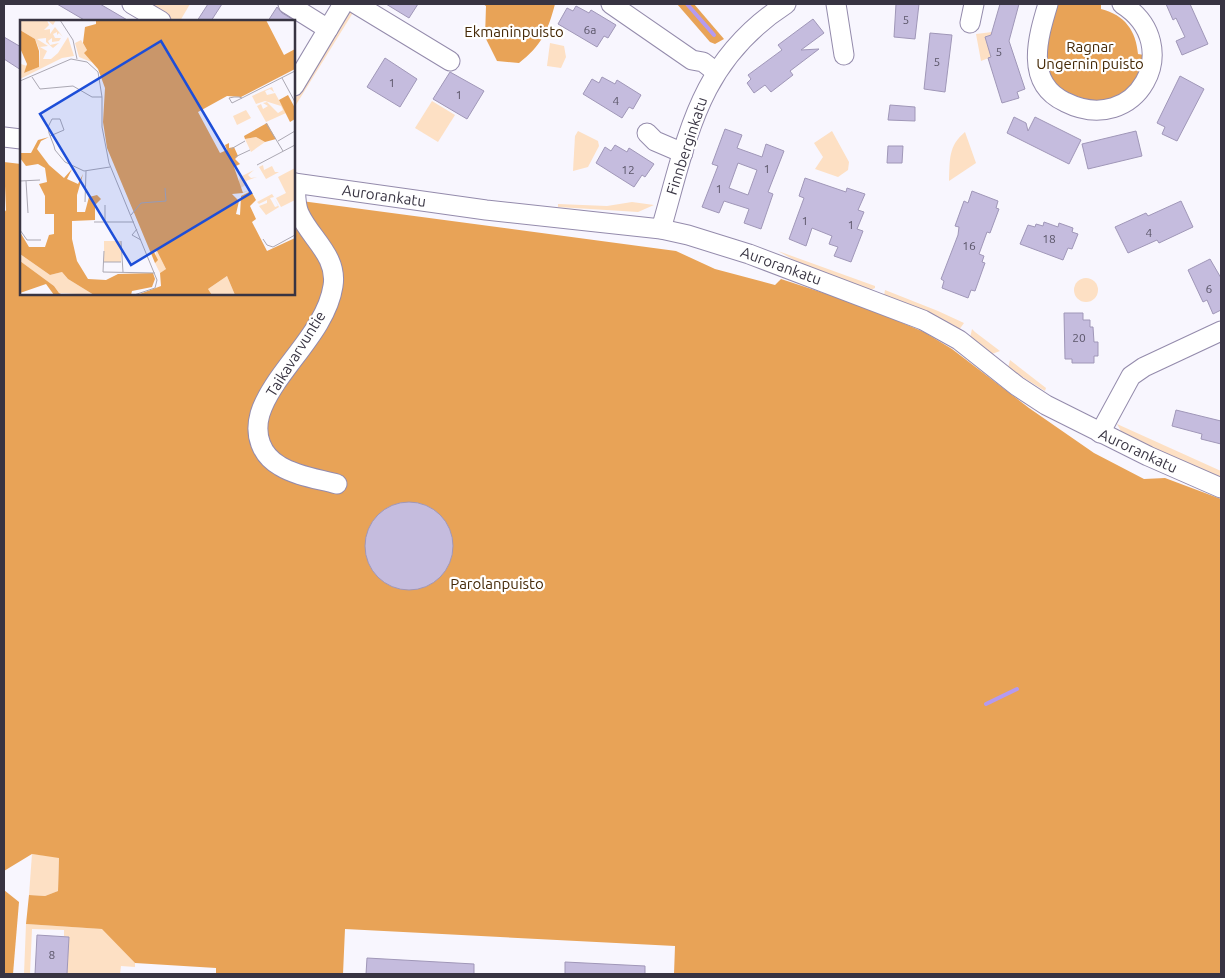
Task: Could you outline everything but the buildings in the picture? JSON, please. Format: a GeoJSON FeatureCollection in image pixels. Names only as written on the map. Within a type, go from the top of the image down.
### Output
{"type":"FeatureCollection","features":[{"type":"Feature","properties":{"kind":"street"},"geometry":{"type":"LineString","coordinates":[[132,4],[158,20]]}},
{"type":"Feature","properties":{"kind":"street"},"geometry":{"type":"LineString","coordinates":[[288,4],[328,29]]}},
{"type":"Feature","properties":{"kind":"street"},"geometry":{"type":"LineString","coordinates":[[295,84],[344,4]]}},
{"type":"Feature","properties":{"kind":"street"},"geometry":{"type":"LineString","coordinates":[[356,4],[450,61]]}},
{"type":"Feature","properties":{"kind":"street"},"geometry":{"type":"LineString","coordinates":[[611,4],[685,55],[703,62],[716,72]]}},
{"type":"Feature","properties":{"kind":"street","name":"Finnberginkatu"},"geometry":{"type":"LineString","coordinates":[[661,229],[696,113],[716,72],[746,35],[786,4]]}},
{"type":"Feature","properties":{"kind":"street"},"geometry":{"type":"LineString","coordinates":[[836,4],[844,54]]}},
{"type":"Feature","properties":{"kind":"street"},"geometry":{"type":"LineString","coordinates":[[970,23],[974,4]]}},
{"type":"Feature","properties":{"kind":"street"},"geometry":{"type":"LineString","coordinates":[[1048,4],[1037,49],[1039,73],[1046,86],[1060,100],[1094,112],[1115,108],[1130,99],[1145,81],[1152,64],[1152,48],[1148,32],[1140,18],[1122,4]]}},
{"type":"Feature","properties":{"kind":"street"},"geometry":{"type":"LineString","coordinates":[[647,133],[655,141],[683,154]]}},
{"type":"Feature","properties":{"kind":"street"},"geometry":{"type":"LineString","coordinates":[[4,137],[20,140]]}},
{"type":"Feature","properties":{"kind":"street","name":"Aurorankatu"},"geometry":{"type":"LineString","coordinates":[[295,183],[504,212],[661,229],[688,235],[749,254],[923,320],[959,340],[1033,397],[1100,433],[1221,488]]}},
{"type":"Feature","properties":{"kind":"street","name":"Taikavarvuntie"},"geometry":{"type":"LineString","coordinates":[[295,183],[298,212],[331,263],[334,275],[333,288],[321,319],[265,403],[258,423],[258,441],[270,459],[280,466],[292,472],[337,484]]}},
{"type":"Feature","properties":{"kind":"street"},"geometry":{"type":"LineString","coordinates":[[1100,433],[1131,376],[1144,366],[1221,331]]}},
{"type":"Feature","properties":{"kind":"shaded area"},"geometry":{"type":"Polygon","coordinates":[[[137,4],[190,4],[181,20],[164,20],[137,4]]]}},
{"type":"Feature","properties":{"kind":"shaded area"},"geometry":{"type":"Polygon","coordinates":[[[349,11],[354,11],[295,106],[295,98],[349,11]]]}},
{"type":"Feature","properties":{"kind":"shaded area"},"geometry":{"type":"Polygon","coordinates":[[[992,32],[991,35],[985,37],[991,57],[981,61],[976,34],[992,32]]]}},
{"type":"Feature","properties":{"kind":"shaded area"},"geometry":{"type":"Polygon","coordinates":[[[550,43],[564,46],[566,57],[561,68],[547,66],[550,43]]]}},
{"type":"Feature","properties":{"kind":"shaded area"},"geometry":{"type":"Polygon","coordinates":[[[432,101],[455,115],[438,142],[415,128],[432,101]]]}},
{"type":"Feature","properties":{"kind":"shaded area"},"geometry":{"type":"Polygon","coordinates":[[[578,131],[598,141],[599,146],[588,167],[573,171],[575,136],[578,131]]]}},
{"type":"Feature","properties":{"kind":"shaded area"},"geometry":{"type":"Polygon","coordinates":[[[832,131],[849,162],[848,170],[838,177],[815,169],[823,157],[814,143],[832,131]]]}},
{"type":"Feature","properties":{"kind":"shaded area"},"geometry":{"type":"Polygon","coordinates":[[[965,132],[976,163],[949,181],[951,154],[955,143],[965,132]]]}},
{"type":"Feature","properties":{"kind":"shaded area"},"geometry":{"type":"Polygon","coordinates":[[[632,202],[654,205],[638,212],[558,207],[558,204],[607,206],[632,202]]]}},
{"type":"Feature","properties":{"kind":"shaded area"},"geometry":{"type":"Polygon","coordinates":[[[778,251],[875,286],[875,288],[869,291],[808,268],[778,251]]]}},
{"type":"Feature","properties":{"kind":"shaded area"},"geometry":{"type":"Polygon","coordinates":[[[1086,278],[1091,279],[1097,285],[1097,295],[1091,301],[1086,302],[1081,301],[1075,295],[1074,290],[1075,285],[1081,279],[1086,278]]]}},
{"type":"Feature","properties":{"kind":"shaded area"},"geometry":{"type":"Polygon","coordinates":[[[885,290],[964,323],[959,330],[920,310],[884,296],[885,290]]]}},
{"type":"Feature","properties":{"kind":"shaded area"},"geometry":{"type":"Polygon","coordinates":[[[972,329],[1000,351],[992,354],[970,338],[972,329]]]}},
{"type":"Feature","properties":{"kind":"shaded area"},"geometry":{"type":"Polygon","coordinates":[[[1010,360],[1046,388],[1045,391],[1008,368],[1010,360]]]}},
{"type":"Feature","properties":{"kind":"shaded area"},"geometry":{"type":"Polygon","coordinates":[[[1117,424],[1221,471],[1221,480],[1122,433],[1117,424]]]}},
{"type":"Feature","properties":{"kind":"shaded area"},"geometry":{"type":"Polygon","coordinates":[[[32,854],[59,857],[58,891],[45,896],[29,895],[32,854]]]}},
{"type":"Feature","properties":{"kind":"shaded area"},"geometry":{"type":"Polygon","coordinates":[[[26,924],[103,929],[135,963],[135,967],[121,966],[120,974],[67,974],[69,937],[64,936],[64,930],[32,929],[30,974],[24,974],[26,924]]]}},
{"type":"Feature","properties":{"kind":"green space","name":"Ekmaninpuisto"},"geometry":{"type":"Polygon","coordinates":[[[483,4],[555,4],[543,37],[527,57],[519,63],[497,61],[485,37],[486,6],[483,4]]]}},
{"type":"Feature","properties":{"kind":"green space"},"geometry":{"type":"Polygon","coordinates":[[[677,4],[694,4],[724,39],[715,44],[710,42],[677,4]]]}},
{"type":"Feature","properties":{"kind":"green space","name":"Ragnar Ungernin puisto"},"geometry":{"type":"Polygon","coordinates":[[[1055,4],[1101,4],[1101,9],[1117,15],[1123,20],[1132,31],[1138,54],[1144,55],[1139,82],[1104,106],[1054,88],[1042,62],[1055,4]]]}},
{"type":"Feature","properties":{"kind":"green space","name":"Parolanpuisto"},"geometry":{"type":"Polygon","coordinates":[[[4,162],[20,164],[20,295],[295,295],[295,200],[676,251],[715,269],[775,285],[781,279],[860,305],[924,332],[952,349],[1029,408],[1094,453],[1144,479],[1165,478],[1221,499],[1221,974],[674,974],[675,946],[345,929],[343,974],[216,974],[216,968],[135,963],[102,929],[26,924],[29,895],[45,896],[58,891],[59,858],[32,854],[4,871],[4,213],[6,210],[4,162]]]}},
{"type":"Feature","properties":{"kind":"green space"},"geometry":{"type":"Polygon","coordinates":[[[4,890],[19,902],[13,974],[4,974],[4,890]]]}},
{"type":"Feature","properties":{"kind":"waterway"},"geometry":{"type":"LineString","coordinates":[[687,4],[714,35]]}},
{"type":"Feature","properties":{"kind":"waterway"},"geometry":{"type":"LineString","coordinates":[[986,704],[1017,689]]}}]}
